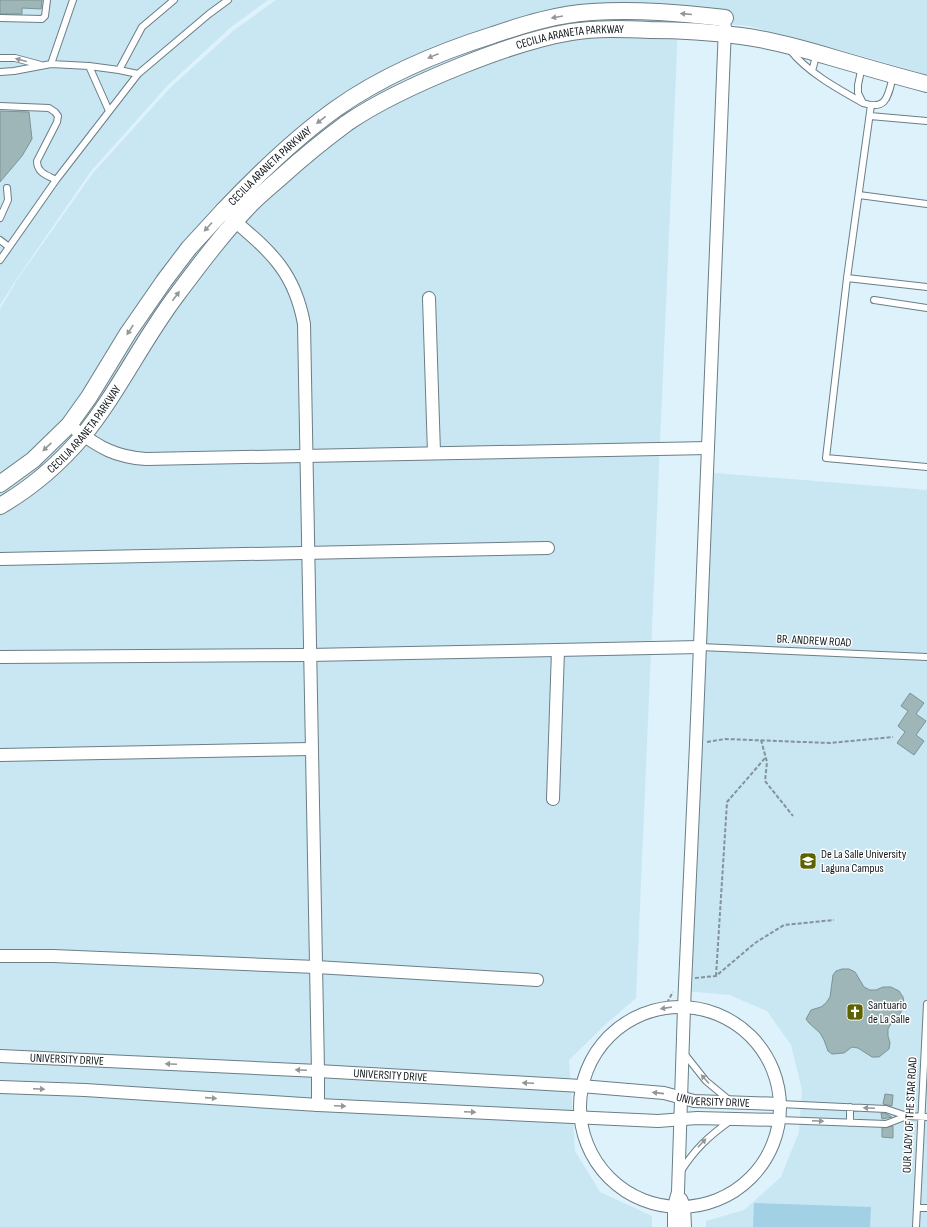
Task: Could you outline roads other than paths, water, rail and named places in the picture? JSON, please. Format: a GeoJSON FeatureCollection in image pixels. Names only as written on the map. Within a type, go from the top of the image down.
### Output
{"type":"FeatureCollection","features":[{"type":"Feature","properties":{"kind":"street","name":"CECILIA ARANETA PARKWAY"},"geometry":{"type":"LineString","coordinates":[[0,484],[33,460],[69,425],[89,398],[151,298],[189,248],[223,211],[278,156],[338,107],[360,93],[422,61],[453,48],[544,19],[576,14],[628,11],[665,12],[725,18]]}},
{"type":"Feature","properties":{"kind":"street"},"geometry":{"type":"LineString","coordinates":[[684,1227],[679,1206],[678,1192],[684,1007],[725,18]]}},
{"type":"Feature","properties":{"kind":"street","name":"CECILIA ARANETA PARKWAY"},"geometry":{"type":"LineString","coordinates":[[0,506],[20,494],[46,473],[83,436],[114,392],[163,313],[235,222],[253,202],[347,123],[380,103],[410,88],[483,57],[544,38],[571,32],[596,30],[671,30],[724,34],[758,39],[817,53],[927,84]]}},
{"type":"Feature","properties":{"kind":"street","name":"CECILIA ARANETA PARKWAY"},"geometry":{"type":"LineString","coordinates":[[223,211],[253,202]]}},
{"type":"Feature","properties":{"kind":"street"},"geometry":{"type":"LineString","coordinates":[[223,211],[279,262],[296,292],[301,307],[304,324],[305,455],[318,1105]]}},
{"type":"Feature","properties":{"kind":"street"},"geometry":{"type":"LineString","coordinates":[[429,298],[434,453]]}},
{"type":"Feature","properties":{"kind":"street"},"geometry":{"type":"LineString","coordinates":[[69,425],[83,436],[115,454],[130,458],[146,459],[708,448]]}},
{"type":"Feature","properties":{"kind":"street"},"geometry":{"type":"LineString","coordinates":[[0,559],[548,548]]}},
{"type":"Feature","properties":{"kind":"street"},"geometry":{"type":"LineString","coordinates":[[0,657],[309,655],[700,647]]}},
{"type":"Feature","properties":{"kind":"street"},"geometry":{"type":"LineString","coordinates":[[553,799],[558,650]]}},
{"type":"Feature","properties":{"kind":"street"},"geometry":{"type":"LineString","coordinates":[[0,755],[311,749]]}},
{"type":"Feature","properties":{"kind":"street"},"geometry":{"type":"LineString","coordinates":[[0,956],[53,956],[316,967],[537,980]]}},
{"type":"Feature","properties":{"kind":"street"},"geometry":{"type":"LineString","coordinates":[[684,1007],[711,1012],[733,1022],[752,1038],[767,1057],[776,1080],[780,1104],[779,1120],[773,1143],[762,1164],[746,1181],[727,1195],[705,1203],[679,1206],[653,1203],[634,1195],[617,1185],[603,1171],[592,1154],[584,1136],[580,1117],[579,1101],[581,1086],[589,1063],[602,1043],[619,1026],[640,1014],[664,1008],[684,1007]]}},
{"type":"Feature","properties":{"kind":"street","name":"UNIVERSITY DRIVE"},"geometry":{"type":"LineString","coordinates":[[0,1056],[318,1071],[581,1086],[664,1093],[694,1101],[780,1104]]}},
{"type":"Feature","properties":{"kind":"street","name":"UNIVERSITY DRIVE"},"geometry":{"type":"LineString","coordinates":[[0,1087],[85,1090],[318,1105],[658,1121],[697,1118],[779,1120]]}},
{"type":"Feature","properties":{"kind":"street"},"geometry":{"type":"LineString","coordinates":[[674,1227],[679,1206]]}},
{"type":"Feature","properties":{"kind":"lane"},"geometry":{"type":"LineString","coordinates":[[0,18],[42,19],[45,16],[47,0]]}},
{"type":"Feature","properties":{"kind":"lane"},"geometry":{"type":"LineString","coordinates":[[51,64],[73,0]]}},
{"type":"Feature","properties":{"kind":"lane"},"geometry":{"type":"LineString","coordinates":[[119,70],[142,27],[174,0]]}},
{"type":"Feature","properties":{"kind":"lane"},"geometry":{"type":"LineString","coordinates":[[0,260],[56,180],[138,74],[209,14],[228,0]]}},
{"type":"Feature","properties":{"kind":"lane"},"geometry":{"type":"LineString","coordinates":[[786,45],[797,58],[840,91],[871,106],[879,105],[885,102],[893,75]]}},
{"type":"Feature","properties":{"kind":"lane"},"geometry":{"type":"LineString","coordinates":[[812,70],[817,53]]}},
{"type":"Feature","properties":{"kind":"lane"},"geometry":{"type":"LineString","coordinates":[[0,58],[15,58],[42,66]]}},
{"type":"Feature","properties":{"kind":"lane"},"geometry":{"type":"LineString","coordinates":[[0,72],[14,72],[51,64],[89,66],[138,74]]}},
{"type":"Feature","properties":{"kind":"lane"},"geometry":{"type":"LineString","coordinates":[[89,66],[109,111]]}},
{"type":"Feature","properties":{"kind":"lane"},"geometry":{"type":"LineString","coordinates":[[862,66],[858,85],[858,94],[863,103]]}},
{"type":"Feature","properties":{"kind":"lane"},"geometry":{"type":"LineString","coordinates":[[0,106],[49,108],[55,112],[58,116],[57,122],[37,161],[37,167],[40,171],[56,180]]}},
{"type":"Feature","properties":{"kind":"lane"},"geometry":{"type":"LineString","coordinates":[[871,106],[847,278],[826,458],[927,467]]}},
{"type":"Feature","properties":{"kind":"lane"},"geometry":{"type":"LineString","coordinates":[[870,116],[927,121]]}},
{"type":"Feature","properties":{"kind":"lane"},"geometry":{"type":"LineString","coordinates":[[0,218],[8,200],[7,188]]}},
{"type":"Feature","properties":{"kind":"lane"},"geometry":{"type":"LineString","coordinates":[[859,195],[927,204]]}},
{"type":"Feature","properties":{"kind":"lane"},"geometry":{"type":"LineString","coordinates":[[0,240],[9,247]]}},
{"type":"Feature","properties":{"kind":"lane"},"geometry":{"type":"LineString","coordinates":[[847,278],[927,287]]}},
{"type":"Feature","properties":{"kind":"lane"},"geometry":{"type":"LineString","coordinates":[[874,300],[927,308]]}},
{"type":"Feature","properties":{"kind":"lane","name":"BR. ANDREW ROAD"},"geometry":{"type":"LineString","coordinates":[[700,647],[927,657]]}},
{"type":"Feature","properties":{"kind":"lane","name":"OUR LADY OF THE STAR ROAD"},"geometry":{"type":"LineString","coordinates":[[916,1227],[924,1117],[927,1004]]}},
{"type":"Feature","properties":{"kind":"lane"},"geometry":{"type":"LineString","coordinates":[[683,1051],[706,1081],[732,1102]]}},
{"type":"Feature","properties":{"kind":"lane"},"geometry":{"type":"LineString","coordinates":[[780,1104],[886,1109],[907,1116],[924,1117]]}},
{"type":"Feature","properties":{"kind":"lane"},"geometry":{"type":"LineString","coordinates":[[850,1107],[850,1123]]}},
{"type":"Feature","properties":{"kind":"lane"},"geometry":{"type":"LineString","coordinates":[[779,1120],[886,1124],[907,1116]]}},
{"type":"Feature","properties":{"kind":"lane"},"geometry":{"type":"LineString","coordinates":[[679,1174],[696,1149],[707,1138],[732,1119]]}},
{"type":"Feature","properties":{"kind":"lane"},"geometry":{"type":"LineString","coordinates":[[917,1208],[927,1208]]}},
{"type":"Feature","properties":{"kind":"place","name":"De La Salle University Laguna Campus"},"geometry":{"type":"Point","coordinates":[808,861]}},
{"type":"Feature","properties":{"kind":"place","name":"Santuario de La Salle"},"geometry":{"type":"Point","coordinates":[855,1012]}}]}
